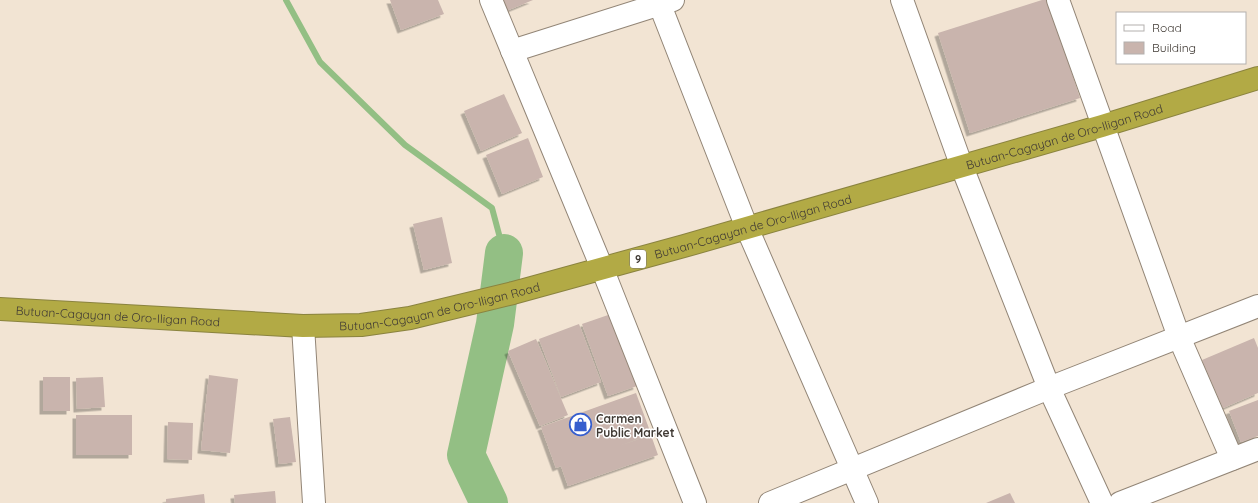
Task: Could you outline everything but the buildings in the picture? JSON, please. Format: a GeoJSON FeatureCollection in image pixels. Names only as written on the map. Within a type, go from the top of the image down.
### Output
{"type":"FeatureCollection","features":[{"type":"Feature","properties":{"kind":"highway","name":"Butuan-Cagayan de Oro-Iligan Road"},"geometry":{"type":"LineString","coordinates":[[0,309],[303,326],[361,325],[410,318],[470,304],[747,228],[1102,126],[1258,78]]}},
{"type":"Feature","properties":{"kind":"street"},"geometry":{"type":"LineString","coordinates":[[491,0],[602,268],[695,503]]}},
{"type":"Feature","properties":{"kind":"street"},"geometry":{"type":"LineString","coordinates":[[902,0],[962,167],[1049,388],[1102,503]]}},
{"type":"Feature","properties":{"kind":"street"},"geometry":{"type":"LineString","coordinates":[[1058,0],[1179,337],[1232,459]]}},
{"type":"Feature","properties":{"kind":"street"},"geometry":{"type":"LineString","coordinates":[[512,51],[663,1],[747,228],[867,503]]}},
{"type":"Feature","properties":{"kind":"street"},"geometry":{"type":"LineString","coordinates":[[770,503],[1049,388],[1258,306]]}},
{"type":"Feature","properties":{"kind":"street"},"geometry":{"type":"LineString","coordinates":[[303,326],[314,503]]}},
{"type":"Feature","properties":{"kind":"street"},"geometry":{"type":"LineString","coordinates":[[1120,503],[1258,449]]}},
{"type":"Feature","properties":{"kind":"waterway"},"geometry":{"type":"LineString","coordinates":[[286,0],[320,62],[405,145],[492,208],[504,253]]}},
{"type":"Feature","properties":{"kind":"waterway"},"geometry":{"type":"LineString","coordinates":[[489,503],[466,455],[495,324],[504,253]]}},
{"type":"Feature","properties":{"kind":"place","name":"Carmen Public Market"},"geometry":{"type":"Point","coordinates":[580,425]}}]}
